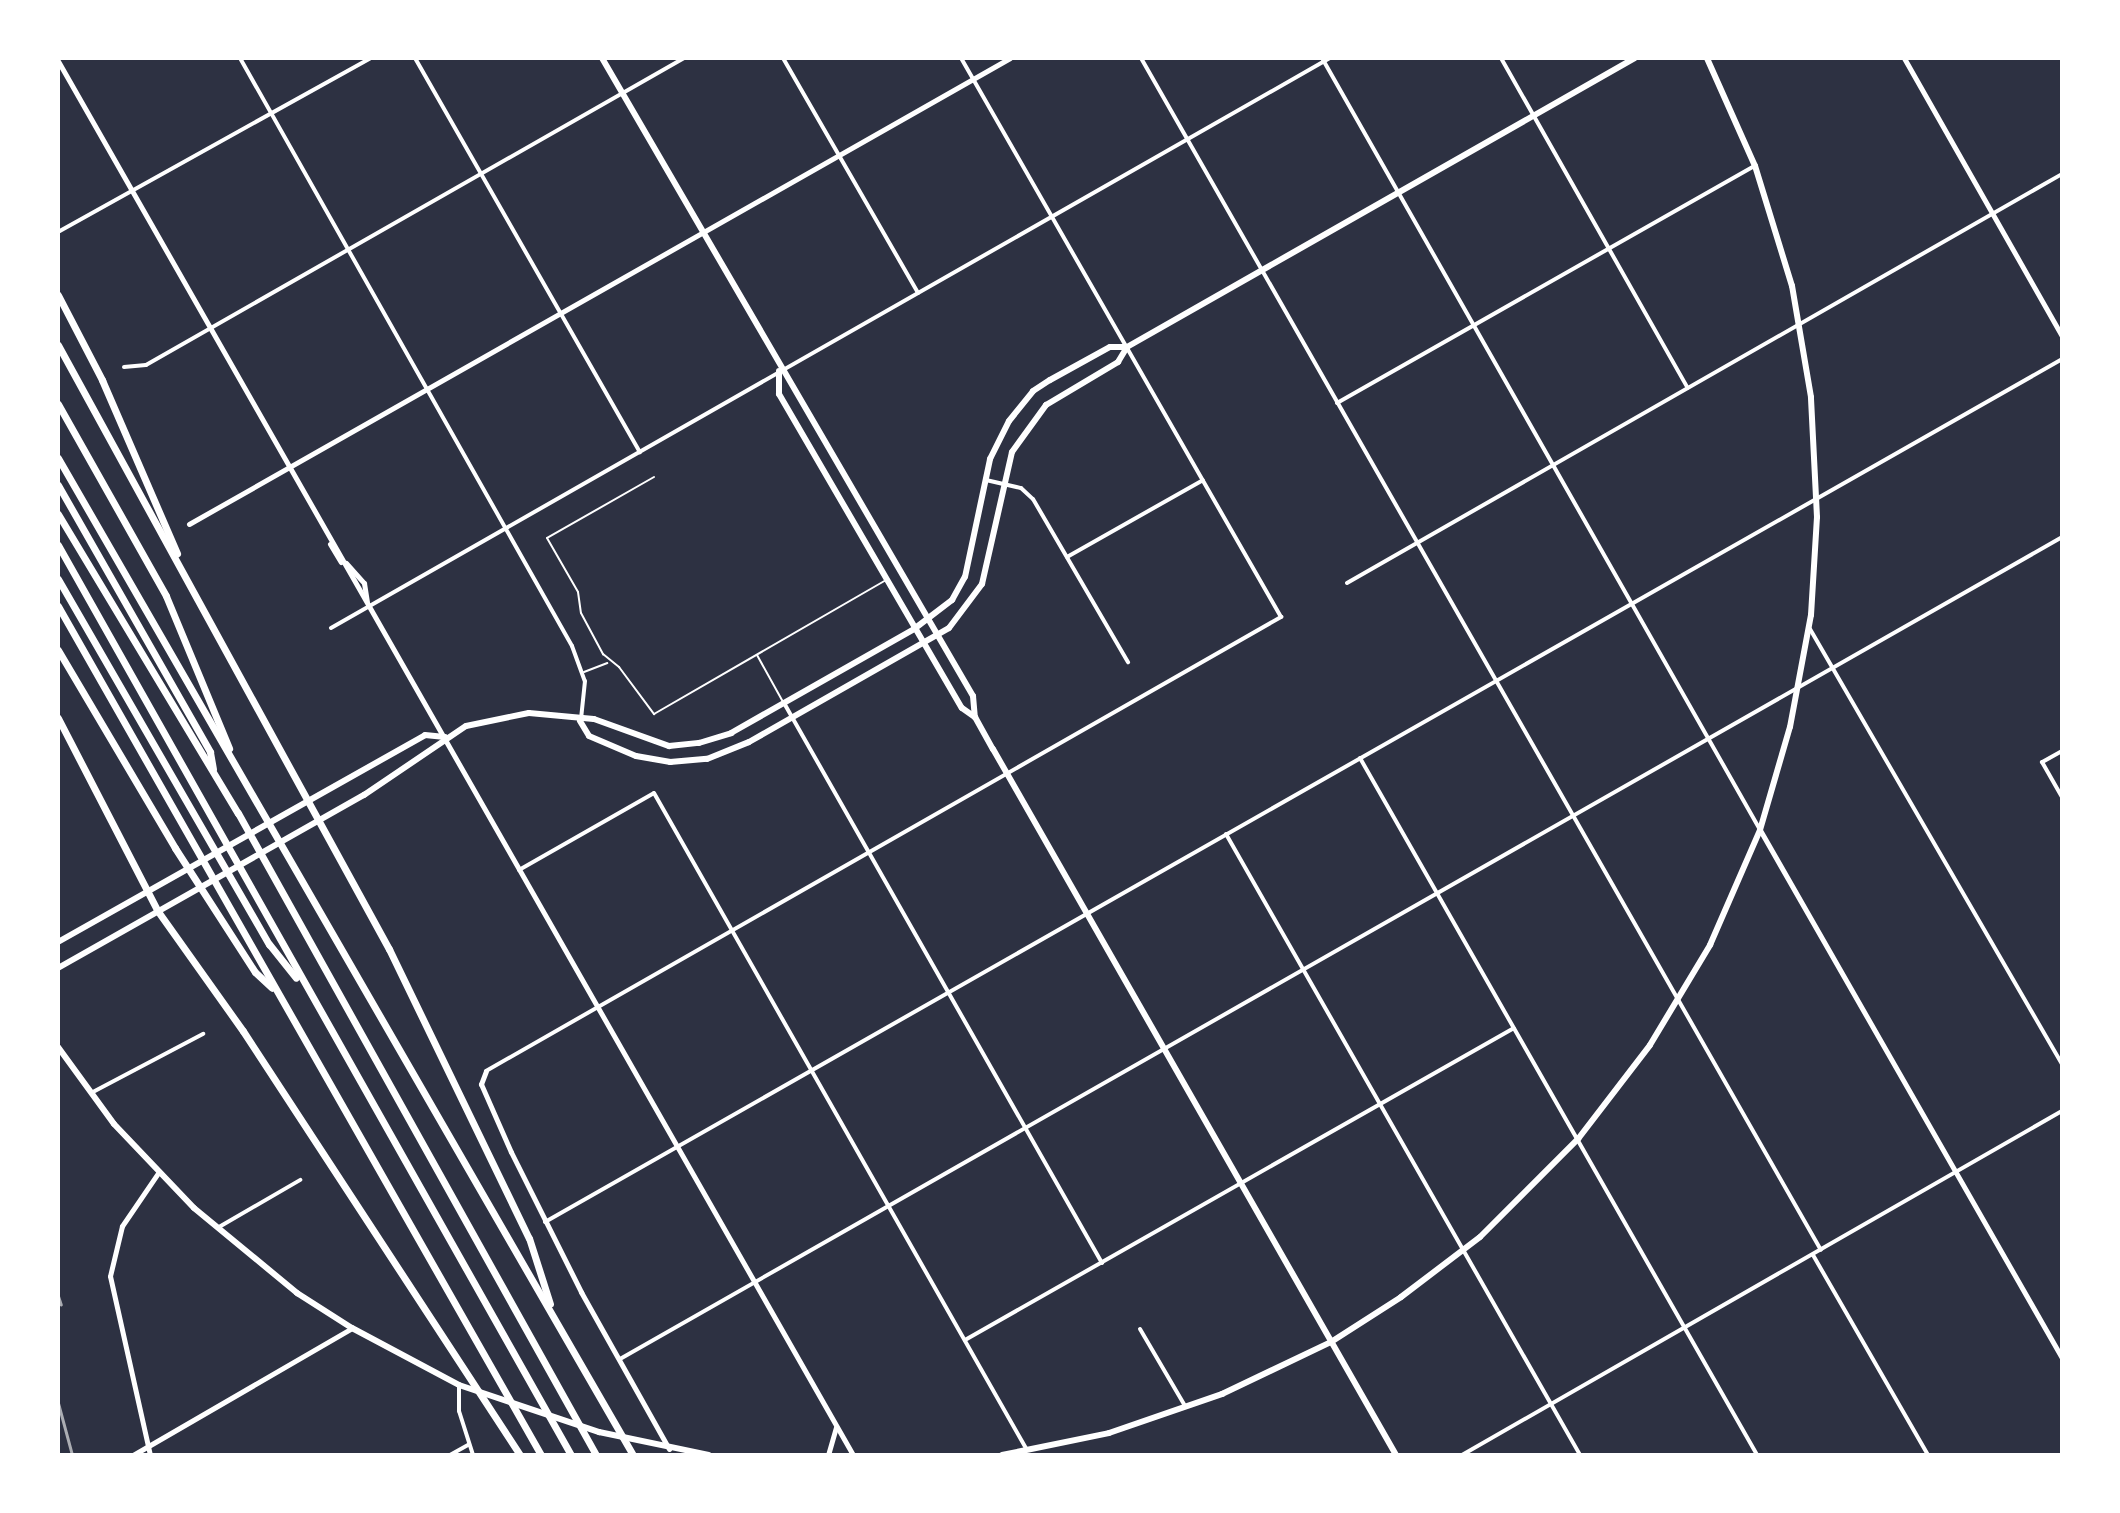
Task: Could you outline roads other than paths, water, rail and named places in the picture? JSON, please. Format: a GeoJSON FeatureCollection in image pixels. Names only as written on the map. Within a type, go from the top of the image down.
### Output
{"type":"FeatureCollection","features":[{"type":"Feature","properties":{"kind":"highway"},"geometry":{"type":"LineString","coordinates":[[58,295],[102,380],[198,602]]}},
{"type":"Feature","properties":{"kind":"highway"},"geometry":{"type":"LineString","coordinates":[[58,345],[389,949],[529,1238],[554,1317]]}},
{"type":"Feature","properties":{"kind":"highway"},"geometry":{"type":"LineString","coordinates":[[58,404],[166,596],[235,765]]}},
{"type":"Feature","properties":{"kind":"highway"},"geometry":{"type":"LineString","coordinates":[[58,458],[633,1455]]}},
{"type":"Feature","properties":{"kind":"highway"},"geometry":{"type":"LineString","coordinates":[[58,485],[210,752],[213,771]]}},
{"type":"Feature","properties":{"kind":"highway"},"geometry":{"type":"LineString","coordinates":[[58,514],[238,813],[596,1455]]}},
{"type":"Feature","properties":{"kind":"highway"},"geometry":{"type":"LineString","coordinates":[[58,545],[571,1455]]}},
{"type":"Feature","properties":{"kind":"highway"},"geometry":{"type":"LineString","coordinates":[[58,579],[249,909],[310,995]]}},
{"type":"Feature","properties":{"kind":"highway"},"geometry":{"type":"LineString","coordinates":[[58,606],[541,1455]]}},
{"type":"Feature","properties":{"kind":"highway"},"geometry":{"type":"LineString","coordinates":[[58,650],[175,848],[255,972],[280,995]]}},
{"type":"Feature","properties":{"kind":"highway"},"geometry":{"type":"LineString","coordinates":[[58,718],[157,910],[243,1031],[520,1455]]}},
{"type":"Feature","properties":{"kind":"main road"},"geometry":{"type":"LineString","coordinates":[[602,58],[779,371],[973,696],[975,717],[1396,1455]]}},
{"type":"Feature","properties":{"kind":"main road"},"geometry":{"type":"LineString","coordinates":[[58,968],[318,822],[434,752],[445,737],[483,720],[518,714],[580,721],[594,719],[669,746],[690,745],[731,733],[928,621],[952,600],[965,577],[995,444],[1033,391],[1110,347],[1127,347],[1635,58]]}},
{"type":"Feature","properties":{"kind":"main road"},"geometry":{"type":"LineString","coordinates":[[1002,1455],[1109,1433],[1186,1408],[1331,1342],[1462,1251],[1578,1139],[1679,1000],[1733,899],[1760,830],[1799,688],[1809,627],[1817,499],[1811,397],[1800,324],[1755,166],[1707,58]]}},
{"type":"Feature","properties":{"kind":"main road"},"geometry":{"type":"LineString","coordinates":[[580,721],[589,736],[636,756],[683,763],[733,751],[937,636],[966,612],[982,584],[1012,452],[1046,405],[1118,362],[1127,347]]}},
{"type":"Feature","properties":{"kind":"main road"},"geometry":{"type":"LineString","coordinates":[[779,371],[779,394],[923,644],[962,708],[975,717]]}},
{"type":"Feature","properties":{"kind":"main road"},"geometry":{"type":"LineString","coordinates":[[58,942],[425,735],[445,737]]}},
{"type":"Feature","properties":{"kind":"main road"},"geometry":{"type":"LineString","coordinates":[[58,1047],[91,1093],[158,1173],[217,1228],[297,1293],[352,1328],[459,1385],[672,1452],[709,1455]]}},
{"type":"Feature","properties":{"kind":"street"},"geometry":{"type":"LineString","coordinates":[[240,58],[584,672],[580,721]]}},
{"type":"Feature","properties":{"kind":"street"},"geometry":{"type":"LineString","coordinates":[[58,232],[134,193],[370,58]]}},
{"type":"Feature","properties":{"kind":"street"},"geometry":{"type":"LineString","coordinates":[[415,58],[640,452]]}},
{"type":"Feature","properties":{"kind":"street"},"geometry":{"type":"LineString","coordinates":[[124,367],[146,365],[684,58]]}},
{"type":"Feature","properties":{"kind":"street"},"geometry":{"type":"LineString","coordinates":[[783,58],[918,293]]}},
{"type":"Feature","properties":{"kind":"street"},"geometry":{"type":"LineString","coordinates":[[672,1452],[544,1222],[486,1098],[481,1084],[486,1071],[1281,617],[961,58]]}},
{"type":"Feature","properties":{"kind":"street"},"geometry":{"type":"LineString","coordinates":[[189,524],[1010,58]]}},
{"type":"Feature","properties":{"kind":"street"},"geometry":{"type":"LineString","coordinates":[[1141,58],[1821,1250]]}},
{"type":"Feature","properties":{"kind":"street"},"geometry":{"type":"LineString","coordinates":[[1501,58],[1688,388]]}},
{"type":"Feature","properties":{"kind":"street"},"geometry":{"type":"LineString","coordinates":[[1904,58],[2062,336]]}},
{"type":"Feature","properties":{"kind":"street"},"geometry":{"type":"LineString","coordinates":[[331,628],[368,604],[506,529],[1325,59],[1473,325],[2062,1358]]}},
{"type":"Feature","properties":{"kind":"street"},"geometry":{"type":"LineString","coordinates":[[58,61],[853,1455]]}},
{"type":"Feature","properties":{"kind":"street"},"geometry":{"type":"LineString","coordinates":[[1337,403],[1755,166]]}},
{"type":"Feature","properties":{"kind":"street"},"geometry":{"type":"LineString","coordinates":[[1347,583],[2062,174]]}},
{"type":"Feature","properties":{"kind":"street"},"geometry":{"type":"LineString","coordinates":[[544,1222],[2062,359]]}},
{"type":"Feature","properties":{"kind":"street"},"geometry":{"type":"LineString","coordinates":[[986,480],[1004,483],[1033,499],[1128,662]]}},
{"type":"Feature","properties":{"kind":"street"},"geometry":{"type":"LineString","coordinates":[[1067,557],[1203,480]]}},
{"type":"Feature","properties":{"kind":"street"},"geometry":{"type":"LineString","coordinates":[[322,524],[347,568]]}},
{"type":"Feature","properties":{"kind":"street"},"geometry":{"type":"LineString","coordinates":[[620,1359],[2062,537]]}},
{"type":"Feature","properties":{"kind":"street"},"geometry":{"type":"LineString","coordinates":[[343,561],[358,573],[368,604]]}},
{"type":"Feature","properties":{"kind":"street"},"geometry":{"type":"LineString","coordinates":[[1809,627],[2062,1064]]}},
{"type":"Feature","properties":{"kind":"street"},"geometry":{"type":"LineString","coordinates":[[784,703],[1102,1263]]}},
{"type":"Feature","properties":{"kind":"street"},"geometry":{"type":"LineString","coordinates":[[2062,751],[2042,762],[2062,797]]}},
{"type":"Feature","properties":{"kind":"street"},"geometry":{"type":"LineString","coordinates":[[1360,758],[1757,1455]]}},
{"type":"Feature","properties":{"kind":"street"},"geometry":{"type":"LineString","coordinates":[[519,870],[654,793],[1027,1450]]}},
{"type":"Feature","properties":{"kind":"street"},"geometry":{"type":"LineString","coordinates":[[1226,834],[1580,1455]]}},
{"type":"Feature","properties":{"kind":"street"},"geometry":{"type":"LineString","coordinates":[[965,1340],[1514,1028]]}},
{"type":"Feature","properties":{"kind":"street"},"geometry":{"type":"LineString","coordinates":[[91,1093],[203,1034]]}},
{"type":"Feature","properties":{"kind":"street"},"geometry":{"type":"LineString","coordinates":[[1462,1455],[2062,1111]]}},
{"type":"Feature","properties":{"kind":"street"},"geometry":{"type":"LineString","coordinates":[[150,1455],[110,1276],[122,1226],[158,1173]]}},
{"type":"Feature","properties":{"kind":"street"},"geometry":{"type":"LineString","coordinates":[[217,1228],[300,1180]]}},
{"type":"Feature","properties":{"kind":"street"},"geometry":{"type":"LineString","coordinates":[[1813,1255],[1928,1455]]}},
{"type":"Feature","properties":{"kind":"street"},"geometry":{"type":"LineString","coordinates":[[133,1455],[352,1328]]}},
{"type":"Feature","properties":{"kind":"street"},"geometry":{"type":"LineString","coordinates":[[1140,1329],[1186,1408]]}},
{"type":"Feature","properties":{"kind":"street"},"geometry":{"type":"LineString","coordinates":[[459,1385],[459,1411],[473,1455]]}},
{"type":"Feature","properties":{"kind":"street"},"geometry":{"type":"LineString","coordinates":[[828,1455],[836,1426]]}},
{"type":"Feature","properties":{"kind":"street"},"geometry":{"type":"LineString","coordinates":[[450,1455],[468,1445]]}},
{"type":"Feature","properties":{"kind":"lane"},"geometry":{"type":"LineString","coordinates":[[654,477],[547,538],[608,662],[619,667],[654,714],[886,580]]}},
{"type":"Feature","properties":{"kind":"lane"},"geometry":{"type":"LineString","coordinates":[[757,654],[784,703]]}},
{"type":"Feature","properties":{"kind":"lane"},"geometry":{"type":"LineString","coordinates":[[584,672],[608,662]]}},
{"type":"Feature","properties":{"kind":"railway"},"geometry":{"type":"LineString","coordinates":[[58,1296],[61,1305]]}},
{"type":"Feature","properties":{"kind":"railway"},"geometry":{"type":"LineString","coordinates":[[58,1403],[72,1455]]}}]}
